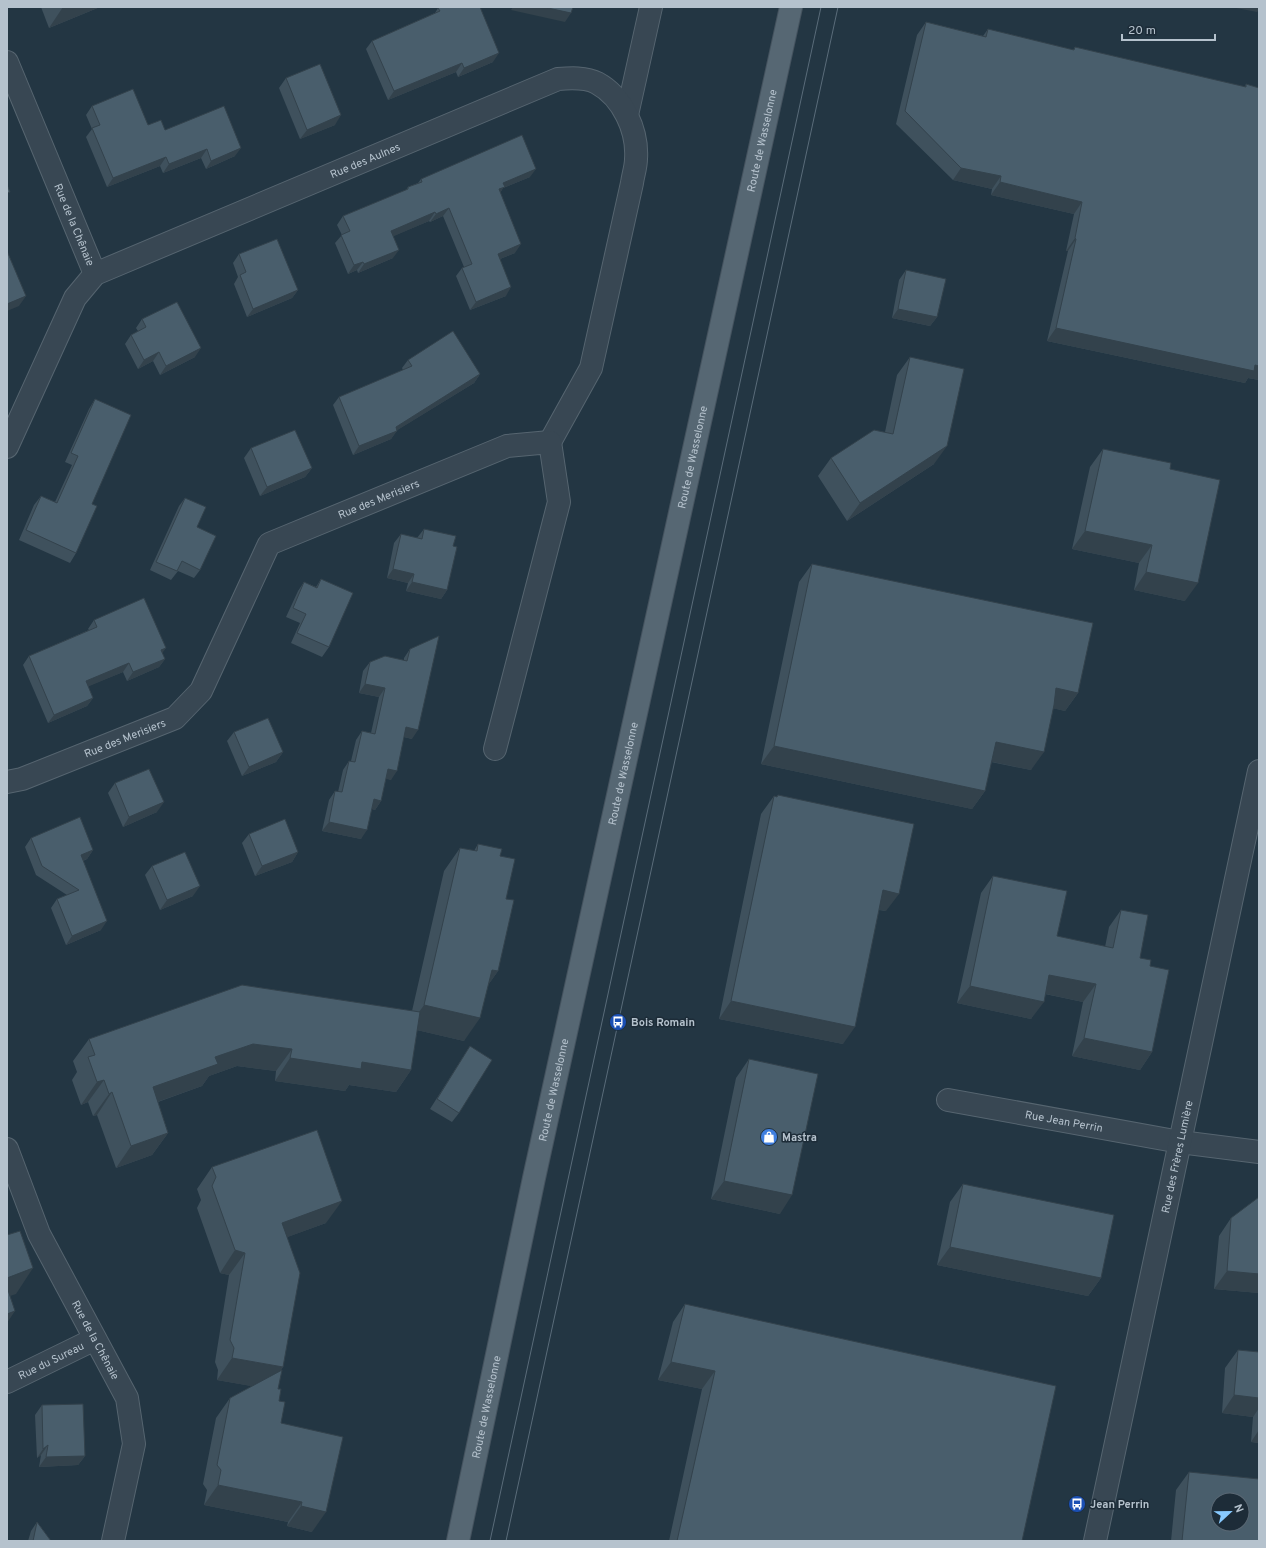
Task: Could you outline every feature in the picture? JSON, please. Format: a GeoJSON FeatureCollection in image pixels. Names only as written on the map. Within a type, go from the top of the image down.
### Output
{"type":"FeatureCollection","features":[{"type":"Feature","properties":{"kind":"main road","name":"Route de Wasselonne"},"geometry":{"type":"LineString","coordinates":[[458,1541],[534,1178],[791,7]]}},
{"type":"Feature","properties":{"kind":"street"},"geometry":{"type":"LineString","coordinates":[[627,115],[651,7]]}},
{"type":"Feature","properties":{"kind":"street","name":"Rue de la Chênaie"},"geometry":{"type":"LineString","coordinates":[[7,447],[74,298],[95,274],[9,75]]}},
{"type":"Feature","properties":{"kind":"street","name":"Rue des Aulnes"},"geometry":{"type":"LineString","coordinates":[[95,274],[558,79],[575,78],[596,83],[614,96],[627,115],[635,138],[636,159],[591,368],[550,442]]}},
{"type":"Feature","properties":{"kind":"street"},"geometry":{"type":"LineString","coordinates":[[496,749],[559,502],[550,442]]}},
{"type":"Feature","properties":{"kind":"street","name":"Rue des Merisiers"},"geometry":{"type":"LineString","coordinates":[[7,782],[22,779],[175,718],[201,692],[269,544],[507,446],[550,442]]}},
{"type":"Feature","properties":{"kind":"street","name":"Rue des Frères Lumière"},"geometry":{"type":"LineString","coordinates":[[1095,1541],[1259,771]]}},
{"type":"Feature","properties":{"kind":"street","name":"Rue Jean Perrin"},"geometry":{"type":"LineString","coordinates":[[948,1100],[1180,1142],[1259,1152]]}},
{"type":"Feature","properties":{"kind":"street","name":"Rue de la Chênaie"},"geometry":{"type":"LineString","coordinates":[[7,1149],[39,1234],[127,1398],[134,1444],[113,1541]]}},
{"type":"Feature","properties":{"kind":"street","name":"Rue du Sureau"},"geometry":{"type":"LineString","coordinates":[[7,1382],[95,1339]]}},
{"type":"Feature","properties":{"kind":"building"},"geometry":{"type":"Polygon","coordinates":[[[480,7],[499,53],[464,68],[462,63],[394,91],[372,41],[440,11],[438,8],[480,7]]]}},
{"type":"Feature","properties":{"kind":"building"},"geometry":{"type":"Polygon","coordinates":[[[543,7],[573,7],[571,13],[543,7]]]}},
{"type":"Feature","properties":{"kind":"building"},"geometry":{"type":"Polygon","coordinates":[[[926,22],[986,37],[988,29],[1074,50],[1075,47],[1246,87],[1246,84],[1259,88],[1259,366],[1255,365],[1254,371],[1056,328],[1076,239],[1082,202],[1000,182],[1001,176],[961,168],[905,111],[926,22]]]}},
{"type":"Feature","properties":{"kind":"building"},"geometry":{"type":"Polygon","coordinates":[[[320,64],[341,115],[307,130],[286,78],[320,64]]]}},
{"type":"Feature","properties":{"kind":"building"},"geometry":{"type":"Polygon","coordinates":[[[133,89],[148,125],[161,120],[165,130],[224,106],[241,148],[211,161],[207,149],[169,164],[166,157],[113,178],[92,128],[100,125],[92,106],[133,89]]]}},
{"type":"Feature","properties":{"kind":"building"},"geometry":{"type":"Polygon","coordinates":[[[522,135],[536,169],[503,183],[505,187],[499,189],[521,244],[498,254],[511,287],[476,302],[462,268],[472,264],[449,208],[436,214],[435,212],[391,231],[399,250],[364,264],[363,262],[354,265],[341,235],[350,231],[343,216],[408,189],[408,187],[422,182],[421,179],[522,135]]]}},
{"type":"Feature","properties":{"kind":"building"},"geometry":{"type":"Polygon","coordinates":[[[7,185],[10,192],[7,193],[7,185]]]}},
{"type":"Feature","properties":{"kind":"building"},"geometry":{"type":"Polygon","coordinates":[[[277,239],[298,290],[253,309],[240,275],[246,272],[239,254],[277,239]]]}},
{"type":"Feature","properties":{"kind":"building"},"geometry":{"type":"Polygon","coordinates":[[[7,251],[26,296],[7,304],[7,251]]]}},
{"type":"Feature","properties":{"kind":"building"},"geometry":{"type":"Polygon","coordinates":[[[906,270],[946,279],[937,317],[898,309],[906,270]]]}},
{"type":"Feature","properties":{"kind":"building"},"geometry":{"type":"Polygon","coordinates":[[[177,302],[201,348],[166,366],[159,352],[144,360],[131,335],[146,327],[142,319],[177,302]]]}},
{"type":"Feature","properties":{"kind":"building"},"geometry":{"type":"Polygon","coordinates":[[[453,331],[480,374],[396,427],[397,431],[359,446],[339,397],[412,366],[408,360],[453,331]]]}},
{"type":"Feature","properties":{"kind":"building"},"geometry":{"type":"Polygon","coordinates":[[[910,357],[964,369],[947,446],[860,503],[831,458],[874,430],[893,434],[910,357]]]}},
{"type":"Feature","properties":{"kind":"building"},"geometry":{"type":"Polygon","coordinates":[[[95,399],[131,415],[92,504],[97,506],[76,553],[26,530],[41,496],[57,503],[78,456],[71,453],[95,399]]]}},
{"type":"Feature","properties":{"kind":"building"},"geometry":{"type":"Polygon","coordinates":[[[295,430],[312,468],[267,487],[251,448],[295,430]]]}},
{"type":"Feature","properties":{"kind":"building"},"geometry":{"type":"Polygon","coordinates":[[[1103,449],[1171,463],[1170,469],[1220,480],[1198,583],[1146,572],[1152,545],[1085,531],[1103,449]]]}},
{"type":"Feature","properties":{"kind":"building"},"geometry":{"type":"Polygon","coordinates":[[[185,498],[206,507],[197,527],[216,536],[200,570],[182,561],[177,571],[156,562],[185,498]]]}},
{"type":"Feature","properties":{"kind":"building"},"geometry":{"type":"Polygon","coordinates":[[[424,529],[456,536],[453,546],[457,547],[447,590],[412,582],[414,574],[393,569],[401,534],[422,539],[424,529]]]}},
{"type":"Feature","properties":{"kind":"building"},"geometry":{"type":"Polygon","coordinates":[[[812,564],[1093,623],[1078,693],[1056,688],[1044,752],[996,742],[985,791],[774,746],[812,564]]]}},
{"type":"Feature","properties":{"kind":"building"},"geometry":{"type":"Polygon","coordinates":[[[321,579],[353,593],[329,647],[297,633],[306,614],[293,608],[304,582],[317,588],[321,579]]]}},
{"type":"Feature","properties":{"kind":"building"},"geometry":{"type":"Polygon","coordinates":[[[144,598],[166,648],[161,650],[165,659],[133,672],[129,663],[86,681],[93,698],[54,715],[29,656],[97,627],[94,620],[144,598]]]}},
{"type":"Feature","properties":{"kind":"building"},"geometry":{"type":"Polygon","coordinates":[[[439,636],[418,730],[406,727],[397,771],[388,769],[381,801],[374,799],[367,830],[329,822],[335,791],[342,792],[349,761],[355,762],[362,731],[375,734],[385,688],[365,684],[370,662],[385,656],[407,661],[410,649],[439,636]]]}},
{"type":"Feature","properties":{"kind":"building"},"geometry":{"type":"Polygon","coordinates":[[[268,718],[283,752],[249,767],[234,732],[268,718]]]}},
{"type":"Feature","properties":{"kind":"building"},"geometry":{"type":"Polygon","coordinates":[[[149,769],[164,802],[129,817],[115,783],[149,769]]]}},
{"type":"Feature","properties":{"kind":"building"},"geometry":{"type":"Polygon","coordinates":[[[778,795],[914,824],[899,894],[883,890],[855,1027],[731,1001],[774,796],[777,797],[778,795]]]}},
{"type":"Feature","properties":{"kind":"building"},"geometry":{"type":"Polygon","coordinates":[[[80,817],[93,850],[81,855],[107,921],[72,936],[57,899],[79,890],[42,866],[31,838],[80,817]]]}},
{"type":"Feature","properties":{"kind":"building"},"geometry":{"type":"Polygon","coordinates":[[[285,819],[298,852],[262,866],[249,834],[285,819]]]}},
{"type":"Feature","properties":{"kind":"building"},"geometry":{"type":"Polygon","coordinates":[[[478,844],[502,849],[500,856],[515,859],[506,899],[514,900],[498,971],[492,970],[480,1018],[424,1005],[460,848],[477,851],[478,844]]]}},
{"type":"Feature","properties":{"kind":"building"},"geometry":{"type":"Polygon","coordinates":[[[185,852],[200,886],[167,900],[152,866],[185,852]]]}},
{"type":"Feature","properties":{"kind":"building"},"geometry":{"type":"Polygon","coordinates":[[[993,876],[1067,891],[1057,936],[1113,948],[1121,910],[1148,915],[1140,958],[1151,960],[1150,966],[1169,970],[1152,1052],[1084,1038],[1096,984],[1049,975],[1044,1002],[970,986],[993,876]]]}},
{"type":"Feature","properties":{"kind":"building"},"geometry":{"type":"Polygon","coordinates":[[[242,985],[420,1012],[411,1070],[362,1062],[361,1069],[290,1058],[292,1049],[253,1044],[215,1057],[218,1064],[153,1087],[168,1133],[131,1146],[112,1092],[109,1094],[104,1080],[97,1082],[88,1057],[95,1055],[89,1039],[242,985]]]}},
{"type":"Feature","properties":{"kind":"building"},"geometry":{"type":"Polygon","coordinates":[[[470,1046],[492,1060],[459,1113],[437,1099],[470,1046]]]}},
{"type":"Feature","properties":{"kind":"building"},"geometry":{"type":"Polygon","coordinates":[[[749,1059],[818,1074],[792,1195],[724,1181],[749,1059]]]}},
{"type":"Feature","properties":{"kind":"building"},"geometry":{"type":"Polygon","coordinates":[[[317,1130],[342,1201],[282,1223],[300,1273],[283,1367],[232,1358],[234,1348],[230,1340],[245,1253],[235,1250],[212,1186],[216,1177],[212,1167],[317,1130]]]}},
{"type":"Feature","properties":{"kind":"building"},"geometry":{"type":"Polygon","coordinates":[[[963,1184],[1114,1215],[1101,1278],[950,1247],[963,1184]]]}},
{"type":"Feature","properties":{"kind":"building"},"geometry":{"type":"Polygon","coordinates":[[[1259,1197],[1259,1274],[1227,1271],[1231,1218],[1259,1197]]]}},
{"type":"Feature","properties":{"kind":"building"},"geometry":{"type":"Polygon","coordinates":[[[20,1231],[33,1268],[7,1278],[7,1235],[20,1231]]]}},
{"type":"Feature","properties":{"kind":"building"},"geometry":{"type":"Polygon","coordinates":[[[7,1287],[15,1311],[7,1314],[7,1287]]]}},
{"type":"Feature","properties":{"kind":"building"},"geometry":{"type":"Polygon","coordinates":[[[685,1304],[1056,1386],[1022,1541],[677,1541],[715,1371],[671,1362],[685,1304]]]}},
{"type":"Feature","properties":{"kind":"building"},"geometry":{"type":"Polygon","coordinates":[[[1238,1350],[1259,1352],[1259,1398],[1234,1395],[1238,1350]]]}},
{"type":"Feature","properties":{"kind":"building"},"geometry":{"type":"Polygon","coordinates":[[[282,1370],[278,1389],[281,1389],[279,1401],[285,1402],[281,1423],[343,1437],[326,1512],[301,1506],[302,1502],[218,1485],[221,1470],[217,1465],[230,1398],[282,1370]]]}},
{"type":"Feature","properties":{"kind":"building"},"geometry":{"type":"Polygon","coordinates":[[[83,1404],[85,1456],[46,1457],[48,1445],[43,1449],[42,1405],[83,1404]]]}},
{"type":"Feature","properties":{"kind":"building"},"geometry":{"type":"Polygon","coordinates":[[[1189,1472],[1259,1479],[1259,1541],[1182,1541],[1189,1472]]]}},
{"type":"Feature","properties":{"kind":"building"},"geometry":{"type":"Polygon","coordinates":[[[37,1522],[51,1541],[33,1541],[37,1522]]]}},
{"type":"Feature","properties":{"kind":"tram line"},"geometry":{"type":"LineString","coordinates":[[490,1541],[821,7]]}},
{"type":"Feature","properties":{"kind":"tram line"},"geometry":{"type":"LineString","coordinates":[[506,1541],[838,7]]}},
{"type":"Feature","properties":{"kind":"place","name":"Bois Romain"},"geometry":{"type":"Point","coordinates":[618,1022]}},
{"type":"Feature","properties":{"kind":"place","name":"Mastra"},"geometry":{"type":"Point","coordinates":[769,1137]}},
{"type":"Feature","properties":{"kind":"place","name":"Jean Perrin"},"geometry":{"type":"Point","coordinates":[1077,1504]}}]}
